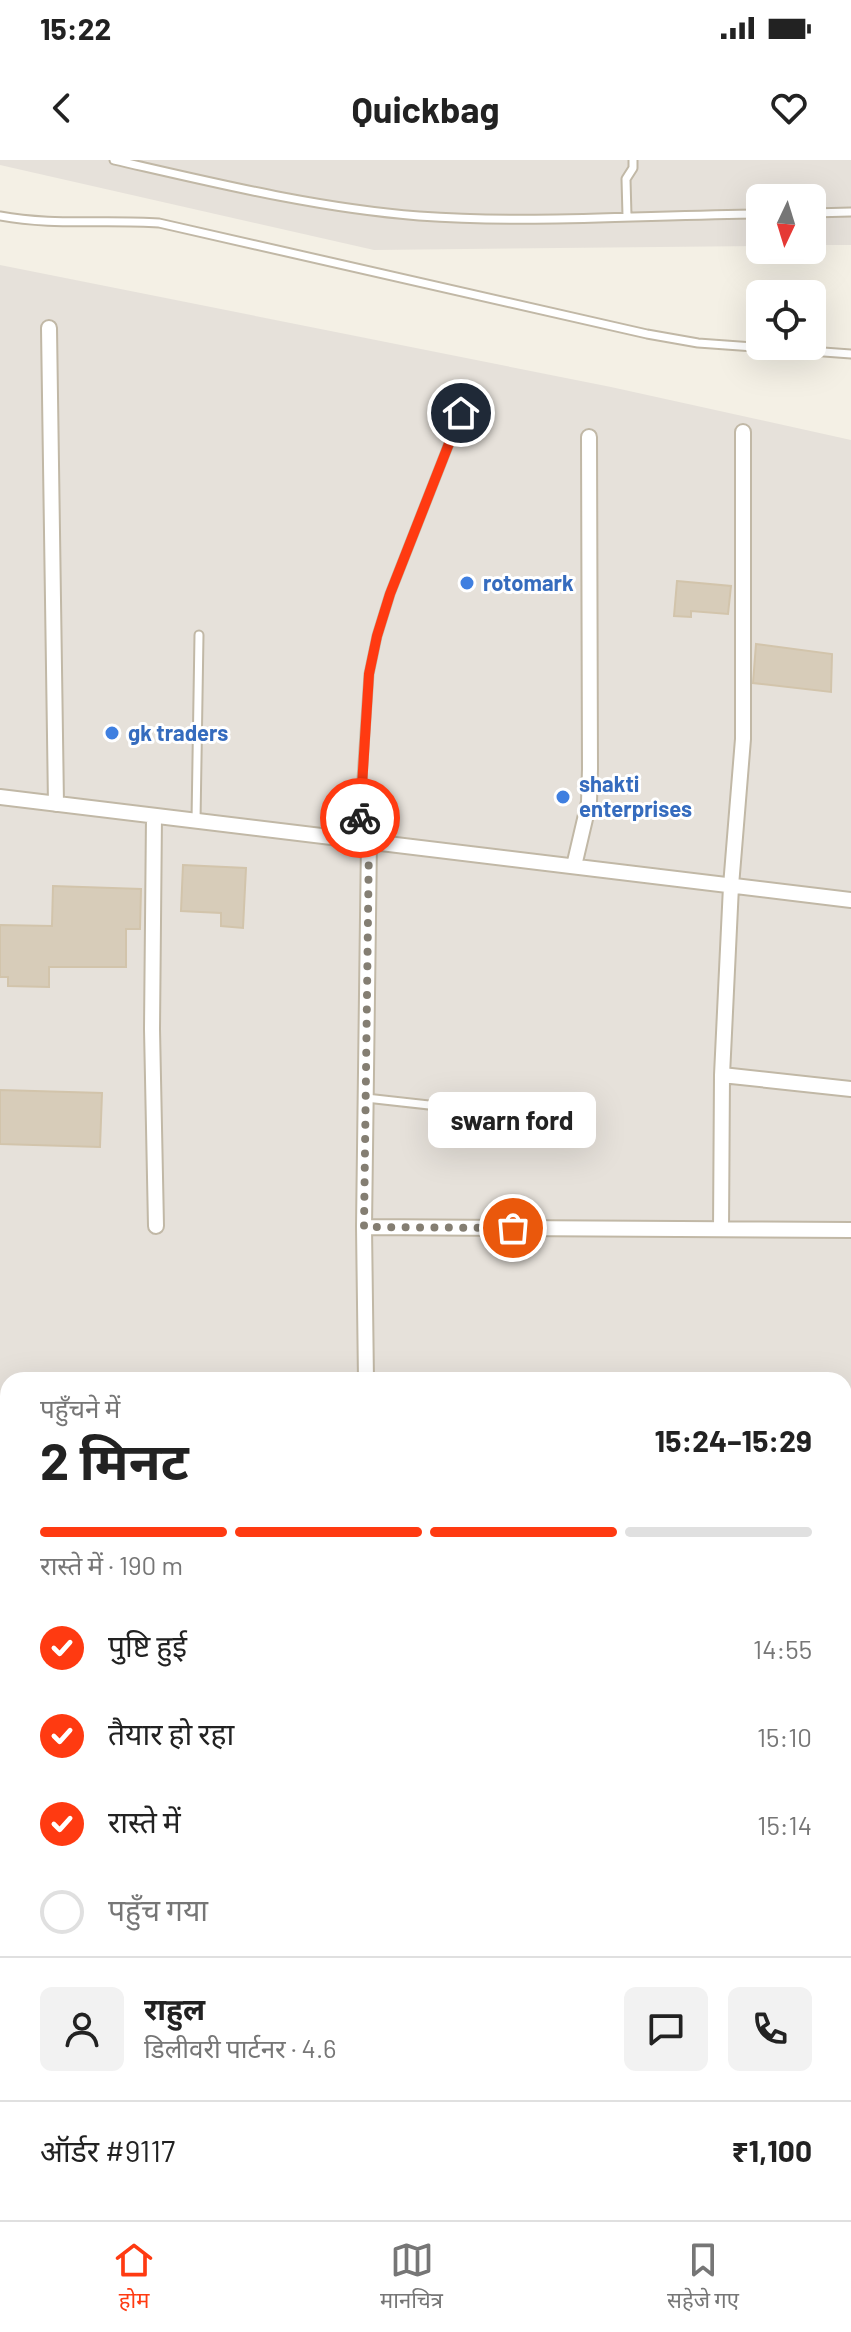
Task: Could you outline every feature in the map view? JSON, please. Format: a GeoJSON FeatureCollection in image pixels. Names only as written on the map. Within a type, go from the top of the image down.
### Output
{"type":"FeatureCollection","features":[{"type":"Feature","properties":{"kind":"street"},"geometry":{"type":"LineString","coordinates":[[49,328],[56,804]]}},
{"type":"Feature","properties":{"kind":"street"},"geometry":{"type":"LineString","coordinates":[[721,1229],[722,1075],[731,886],[743,739],[743,432]]}},
{"type":"Feature","properties":{"kind":"street"},"geometry":{"type":"LineString","coordinates":[[574,866],[589,802],[589,437]]}},
{"type":"Feature","properties":{"kind":"street"},"geometry":{"type":"LineString","coordinates":[[0,797],[851,900]]}},
{"type":"Feature","properties":{"kind":"street"},"geometry":{"type":"LineString","coordinates":[[154,816],[152,1029],[156,1226]]}},
{"type":"Feature","properties":{"kind":"street"},"geometry":{"type":"LineString","coordinates":[[363,840],[366,1372]]}},
{"type":"Feature","properties":{"kind":"street"},"geometry":{"type":"LineString","coordinates":[[722,1075],[851,1089]]}},
{"type":"Feature","properties":{"kind":"street"},"geometry":{"type":"LineString","coordinates":[[364,1227],[851,1230]]}},
{"type":"Feature","properties":{"kind":"lane"},"geometry":{"type":"LineString","coordinates":[[114,160],[252,191],[419,216],[503,219],[746,214]]}},
{"type":"Feature","properties":{"kind":"lane"},"geometry":{"type":"LineString","coordinates":[[627,216],[626,179],[633,168],[633,160]]}},
{"type":"Feature","properties":{"kind":"lane"},"geometry":{"type":"LineString","coordinates":[[826,213],[851,212]]}},
{"type":"Feature","properties":{"kind":"lane"},"geometry":{"type":"LineString","coordinates":[[0,216],[49,222],[124,220],[159,223],[647,334],[698,343],[851,354]]}},
{"type":"Feature","properties":{"kind":"lane"},"geometry":{"type":"LineString","coordinates":[[363,840],[369,674],[377,636],[390,594],[461,413]]}},
{"type":"Feature","properties":{"kind":"lane"},"geometry":{"type":"LineString","coordinates":[[196,821],[199,635]]}},
{"type":"Feature","properties":{"kind":"lane"},"geometry":{"type":"LineString","coordinates":[[366,1098],[527,1116]]}},
{"type":"Feature","properties":{"kind":"shaded area"},"geometry":{"type":"Polygon","coordinates":[[[0,160],[851,160],[851,245],[826,245],[826,184],[746,184],[746,246],[374,250],[0,165],[0,160]]]}},
{"type":"Feature","properties":{"kind":"shaded area"},"geometry":{"type":"Polygon","coordinates":[[[0,265],[611,387],[851,440],[851,1372],[0,1372],[0,265]]]}},
{"type":"Feature","properties":{"kind":"building"},"geometry":{"type":"Polygon","coordinates":[[[677,581],[731,586],[728,614],[691,611],[691,617],[674,616],[677,581]]]}},
{"type":"Feature","properties":{"kind":"building"},"geometry":{"type":"Polygon","coordinates":[[[756,644],[832,654],[831,692],[753,683],[756,644]]]}},
{"type":"Feature","properties":{"kind":"building"},"geometry":{"type":"Polygon","coordinates":[[[183,865],[246,868],[243,928],[221,926],[221,913],[181,911],[183,865]]]}},
{"type":"Feature","properties":{"kind":"building"},"geometry":{"type":"Polygon","coordinates":[[[53,886],[141,889],[140,929],[126,929],[126,967],[49,967],[49,987],[8,986],[8,977],[0,977],[0,925],[52,926],[53,886]]]}},
{"type":"Feature","properties":{"kind":"building"},"geometry":{"type":"Polygon","coordinates":[[[0,1090],[102,1093],[100,1147],[0,1144],[0,1090]]]}},
{"type":"Feature","properties":{"kind":"way so far"},"geometry":{"type":"LineString","coordinates":[[360,818],[358,839],[369,840],[364,1227],[513,1228]]}},
{"type":"Feature","properties":{"kind":"place","name":"rotomark"},"geometry":{"type":"Point","coordinates":[467,583]}},
{"type":"Feature","properties":{"kind":"place","name":"gk traders"},"geometry":{"type":"Point","coordinates":[112,733]}},
{"type":"Feature","properties":{"kind":"place","name":"shakti enterprises"},"geometry":{"type":"Point","coordinates":[563,797]}},
{"type":"Feature","properties":{"kind":"place","name":"swarn ford"},"geometry":{"type":"Point","coordinates":[513,1228]}},
{"type":"Feature","properties":{"kind":"route"},"geometry":{"type":"LineString","coordinates":[[360,818],[369,674],[377,636],[390,594],[461,413]]}}]}
